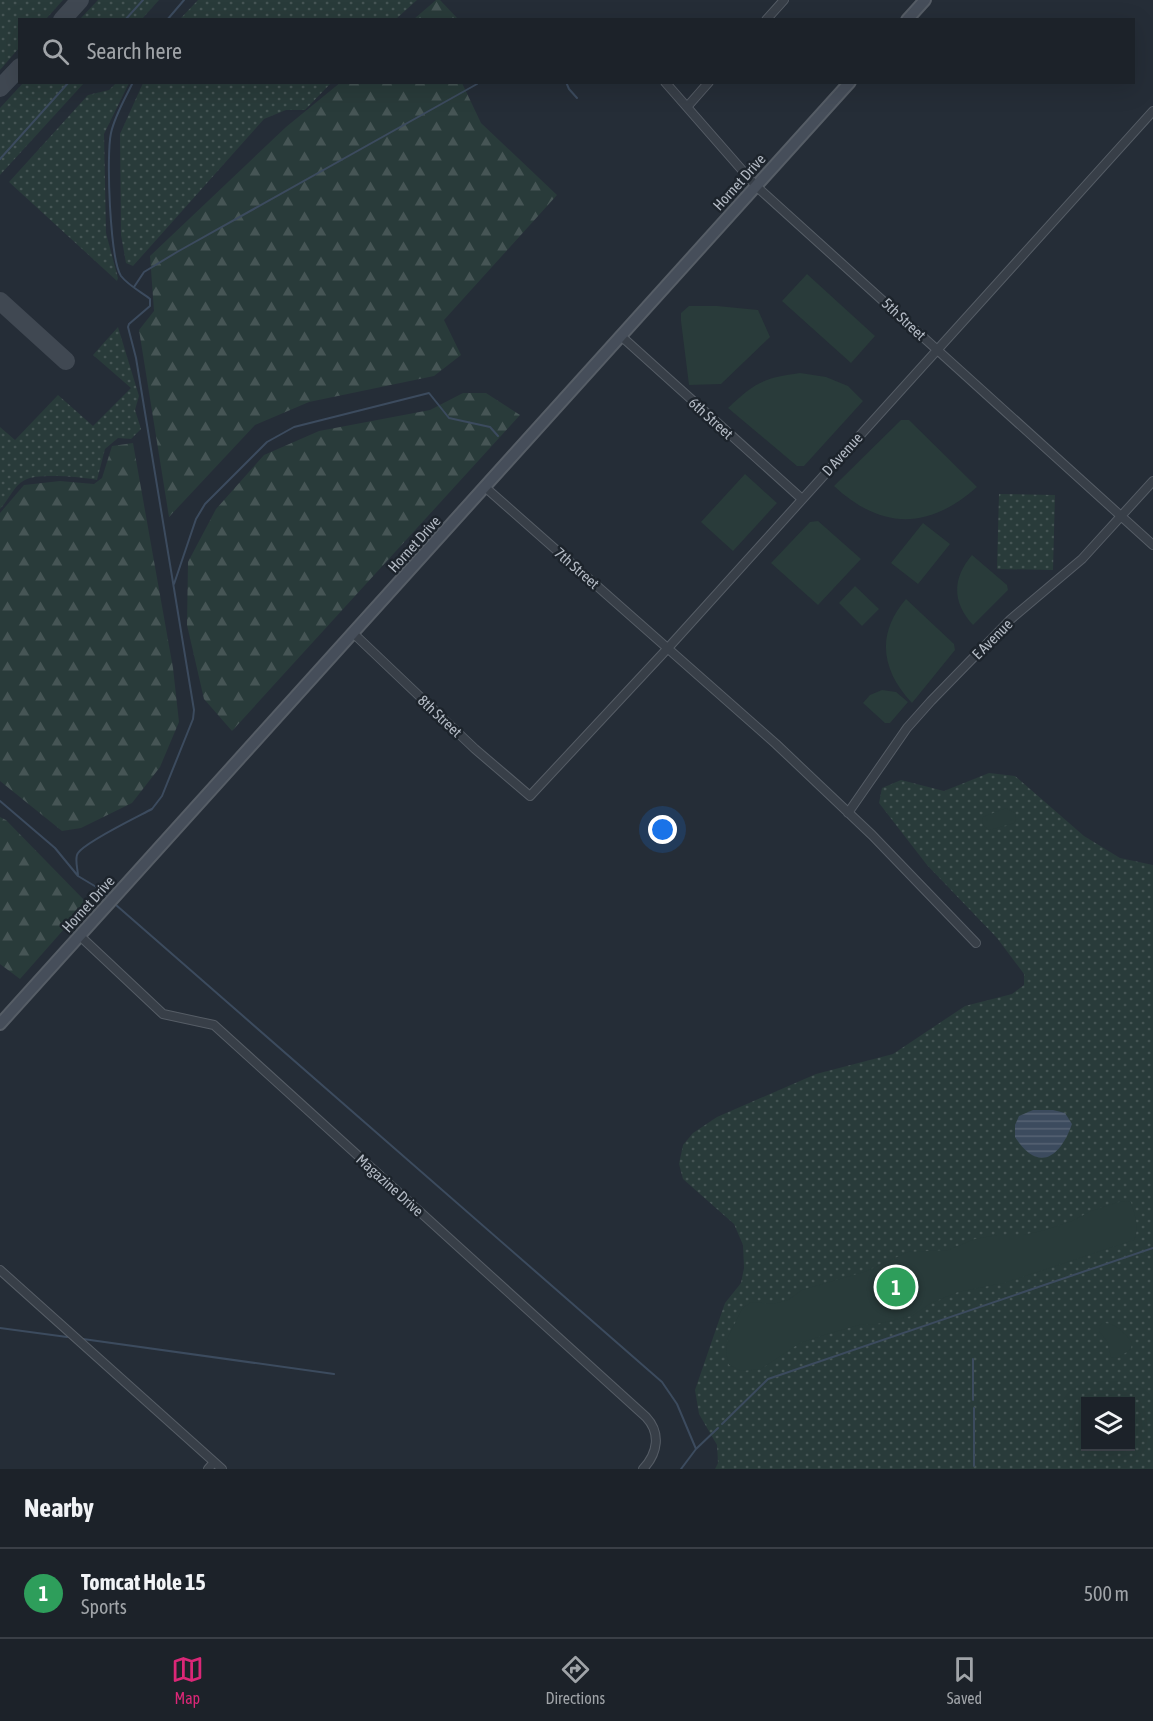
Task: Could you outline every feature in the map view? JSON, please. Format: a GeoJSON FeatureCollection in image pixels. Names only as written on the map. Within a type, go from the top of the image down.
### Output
{"type":"FeatureCollection","features":[{"type":"Feature","properties":{"kind":"main road"},"geometry":{"type":"LineString","coordinates":[[909,18],[925,0]]}},
{"type":"Feature","properties":{"kind":"main road","name":"Hornet Drive"},"geometry":{"type":"LineString","coordinates":[[0,1024],[848,84]]}},
{"type":"Feature","properties":{"kind":"street"},"geometry":{"type":"LineString","coordinates":[[768,18],[784,0]]}},
{"type":"Feature","properties":{"kind":"street","name":"5th Street"},"geometry":{"type":"LineString","coordinates":[[667,84],[756,186],[1153,545]]}},
{"type":"Feature","properties":{"kind":"street"},"geometry":{"type":"LineString","coordinates":[[687,107],[707,84]]}},
{"type":"Feature","properties":{"kind":"street","name":"D Avenue"},"geometry":{"type":"LineString","coordinates":[[530,796],[668,648],[1153,111]]}},
{"type":"Feature","properties":{"kind":"street","name":"6th Street"},"geometry":{"type":"LineString","coordinates":[[621,336],[802,499]]}},
{"type":"Feature","properties":{"kind":"street","name":"E Avenue"},"geometry":{"type":"LineString","coordinates":[[848,813],[907,728],[931,700],[1011,619],[1082,559],[1153,481]]}},
{"type":"Feature","properties":{"kind":"street","name":"7th Street"},"geometry":{"type":"LineString","coordinates":[[486,488],[776,744],[848,813],[976,943]]}},
{"type":"Feature","properties":{"kind":"street","name":"8th Street"},"geometry":{"type":"LineString","coordinates":[[353,633],[475,749],[530,796]]}},
{"type":"Feature","properties":{"kind":"street","name":"Magazine Drive"},"geometry":{"type":"LineString","coordinates":[[80,936],[163,1014],[213,1025],[646,1417],[654,1425],[657,1444],[644,1469]]}},
{"type":"Feature","properties":{"kind":"street"},"geometry":{"type":"LineString","coordinates":[[0,1270],[222,1469]]}},
{"type":"Feature","properties":{"kind":"street"},"geometry":{"type":"LineString","coordinates":[[208,1469],[214,1462]]}},
{"type":"Feature","properties":{"kind":"green space"},"geometry":{"type":"Polygon","coordinates":[[[0,0],[63,0],[47,18],[18,18],[18,49],[0,70],[0,0]]]}},
{"type":"Feature","properties":{"kind":"green space"},"geometry":{"type":"Polygon","coordinates":[[[98,0],[159,0],[143,18],[81,18],[98,0]]]}},
{"type":"Feature","properties":{"kind":"green space"},"geometry":{"type":"Polygon","coordinates":[[[198,0],[417,0],[397,18],[181,18],[198,0]]]}},
{"type":"Feature","properties":{"kind":"green space"},"geometry":{"type":"Polygon","coordinates":[[[436,0],[440,0],[457,18],[415,18],[436,0]]]}},
{"type":"Feature","properties":{"kind":"green space"},"geometry":{"type":"Polygon","coordinates":[[[22,84],[83,84],[0,175],[0,108],[22,84]]]}},
{"type":"Feature","properties":{"kind":"green space"},"geometry":{"type":"Polygon","coordinates":[[[115,84],[129,84],[104,134],[106,233],[117,281],[9,182],[88,95],[109,90],[115,84]]]}},
{"type":"Feature","properties":{"kind":"green space"},"geometry":{"type":"Polygon","coordinates":[[[142,84],[330,84],[305,110],[286,110],[264,119],[133,266],[126,263],[121,235],[120,134],[142,84]]]}},
{"type":"Feature","properties":{"kind":"green space"},"geometry":{"type":"Polygon","coordinates":[[[339,84],[462,84],[481,123],[557,195],[444,320],[461,355],[434,376],[309,402],[255,425],[169,517],[139,330],[154,311],[150,256],[286,127],[339,84]]]}},
{"type":"Feature","properties":{"kind":"green space"},"geometry":{"type":"Polygon","coordinates":[[[807,274],[875,336],[851,363],[782,301],[807,274]]]}},
{"type":"Feature","properties":{"kind":"green space"},"geometry":{"type":"Polygon","coordinates":[[[689,306],[758,310],[770,337],[721,384],[689,385],[681,313],[689,306]]]}},
{"type":"Feature","properties":{"kind":"green space"},"geometry":{"type":"Polygon","coordinates":[[[118,327],[139,396],[135,410],[141,429],[131,439],[118,438],[105,449],[97,480],[60,476],[31,478],[17,486],[0,509],[0,427],[15,440],[58,395],[93,426],[131,388],[93,355],[118,327]]]}},
{"type":"Feature","properties":{"kind":"green space"},"geometry":{"type":"Polygon","coordinates":[[[800,373],[826,377],[848,386],[863,401],[804,466],[797,466],[728,408],[760,383],[800,373]]]}},
{"type":"Feature","properties":{"kind":"green space"},"geometry":{"type":"Polygon","coordinates":[[[463,393],[486,393],[520,415],[232,731],[204,699],[187,625],[188,562],[216,509],[264,455],[319,431],[430,410],[463,393]]]}},
{"type":"Feature","properties":{"kind":"green space"},"geometry":{"type":"Polygon","coordinates":[[[901,420],[909,420],[977,487],[941,511],[923,517],[905,519],[887,517],[869,511],[834,486],[901,420]]]}},
{"type":"Feature","properties":{"kind":"green space"},"geometry":{"type":"Polygon","coordinates":[[[133,443],[173,668],[179,722],[160,767],[132,803],[81,828],[62,831],[0,781],[0,513],[24,485],[60,481],[94,484],[102,478],[112,446],[133,443]]]}},
{"type":"Feature","properties":{"kind":"green space"},"geometry":{"type":"Polygon","coordinates":[[[745,474],[777,503],[733,551],[701,522],[745,474]]]}},
{"type":"Feature","properties":{"kind":"green space"},"geometry":{"type":"Polygon","coordinates":[[[999,494],[1055,495],[1053,570],[997,569],[999,494]]]}},
{"type":"Feature","properties":{"kind":"green space"},"geometry":{"type":"Polygon","coordinates":[[[818,521],[861,559],[818,605],[771,563],[810,522],[818,521]]]}},
{"type":"Feature","properties":{"kind":"green space"},"geometry":{"type":"Polygon","coordinates":[[[923,523],[950,544],[918,584],[891,563],[923,523]]]}},
{"type":"Feature","properties":{"kind":"green space"},"geometry":{"type":"Polygon","coordinates":[[[972,555],[1007,585],[1008,590],[973,625],[961,608],[957,590],[961,573],[972,555]]]}},
{"type":"Feature","properties":{"kind":"green space"},"geometry":{"type":"Polygon","coordinates":[[[855,586],[879,609],[862,626],[839,603],[855,586]]]}},
{"type":"Feature","properties":{"kind":"green space"},"geometry":{"type":"Polygon","coordinates":[[[906,599],[954,644],[955,650],[912,703],[894,678],[886,652],[890,625],[906,599]]]}},
{"type":"Feature","properties":{"kind":"green space"},"geometry":{"type":"Polygon","coordinates":[[[882,690],[896,692],[908,702],[890,723],[885,723],[863,703],[870,695],[882,690]]]}},
{"type":"Feature","properties":{"kind":"green space"},"geometry":{"type":"Polygon","coordinates":[[[989,773],[1015,776],[1084,836],[1120,858],[1153,865],[1153,1469],[715,1469],[718,1463],[717,1445],[699,1414],[695,1390],[725,1303],[741,1283],[744,1268],[743,1245],[734,1224],[683,1179],[679,1164],[683,1145],[693,1133],[717,1117],[816,1074],[893,1054],[965,1006],[1012,994],[1024,985],[1024,974],[997,938],[927,865],[879,803],[882,788],[901,780],[944,791],[989,773]]]}},
{"type":"Feature","properties":{"kind":"green space"},"geometry":{"type":"Polygon","coordinates":[[[1006,808],[1015,813],[1014,823],[990,830],[985,827],[983,817],[1006,808]]]}},
{"type":"Feature","properties":{"kind":"green space"},"geometry":{"type":"Polygon","coordinates":[[[0,817],[6,820],[87,903],[20,979],[0,964],[0,817]]]}},
{"type":"Feature","properties":{"kind":"green space"},"geometry":{"type":"Polygon","coordinates":[[[1122,1201],[1131,1202],[1137,1226],[1134,1240],[1004,1283],[958,1292],[931,1303],[912,1316],[877,1324],[859,1325],[800,1343],[761,1369],[742,1371],[729,1365],[726,1352],[728,1337],[742,1309],[751,1302],[774,1304],[788,1300],[802,1290],[864,1272],[908,1252],[948,1250],[975,1239],[997,1235],[1023,1235],[1045,1230],[1122,1201]]]}},
{"type":"Feature","properties":{"kind":"green space"},"geometry":{"type":"Polygon","coordinates":[[[1103,1323],[1111,1324],[1124,1332],[1132,1343],[1131,1349],[1118,1358],[1111,1357],[1107,1341],[1099,1331],[1099,1326],[1103,1323]]]}},
{"type":"Feature","properties":{"kind":"water"},"geometry":{"type":"Polygon","coordinates":[[[1033,1110],[1053,1110],[1065,1113],[1072,1124],[1061,1145],[1055,1153],[1048,1157],[1040,1158],[1032,1155],[1015,1137],[1015,1125],[1019,1116],[1033,1110]]]}},
{"type":"Feature","properties":{"kind":"waterway"},"geometry":{"type":"LineString","coordinates":[[127,18],[143,0]]}},
{"type":"Feature","properties":{"kind":"waterway"},"geometry":{"type":"LineString","coordinates":[[169,18],[184,0]]}},
{"type":"Feature","properties":{"kind":"waterway"},"geometry":{"type":"LineString","coordinates":[[0,159],[67,84]]}},
{"type":"Feature","properties":{"kind":"waterway"},"geometry":{"type":"LineString","coordinates":[[78,876],[76,858],[83,848],[152,809],[162,796],[193,719],[194,710],[136,358],[128,327],[150,306],[150,299],[121,276],[114,250],[110,206],[111,133],[132,84]]}},
{"type":"Feature","properties":{"kind":"waterway"},"geometry":{"type":"LineString","coordinates":[[134,287],[144,272],[177,252],[477,84]]}},
{"type":"Feature","properties":{"kind":"waterway"},"geometry":{"type":"LineString","coordinates":[[567,84],[577,98]]}},
{"type":"Feature","properties":{"kind":"waterway"},"geometry":{"type":"LineString","coordinates":[[174,584],[196,519],[205,504],[267,442],[294,427],[429,393],[449,418],[490,427],[498,436]]}},
{"type":"Feature","properties":{"kind":"waterway"},"geometry":{"type":"LineString","coordinates":[[0,801],[55,848],[78,876],[107,896]]}},
{"type":"Feature","properties":{"kind":"waterway"},"geometry":{"type":"LineString","coordinates":[[116,905],[662,1382],[677,1404],[696,1449]]}},
{"type":"Feature","properties":{"kind":"waterway"},"geometry":{"type":"LineString","coordinates":[[722,1424],[768,1379],[1153,1248]]}},
{"type":"Feature","properties":{"kind":"waterway"},"geometry":{"type":"LineString","coordinates":[[0,1328],[67,1337]]}},
{"type":"Feature","properties":{"kind":"waterway"},"geometry":{"type":"LineString","coordinates":[[83,1339],[334,1374]]}},
{"type":"Feature","properties":{"kind":"waterway"},"geometry":{"type":"LineString","coordinates":[[973,1359],[973,1400]]}},
{"type":"Feature","properties":{"kind":"waterway"},"geometry":{"type":"LineString","coordinates":[[974,1408],[974,1466]]}},
{"type":"Feature","properties":{"kind":"waterway"},"geometry":{"type":"LineString","coordinates":[[681,1469],[696,1449],[718,1428]]}},
{"type":"Feature","properties":{"kind":"taxiway"},"geometry":{"type":"LineString","coordinates":[[64,18],[80,0]]}},
{"type":"Feature","properties":{"kind":"taxiway"},"geometry":{"type":"LineString","coordinates":[[0,88],[18,69]]}},
{"type":"Feature","properties":{"kind":"taxiway"},"geometry":{"type":"LineString","coordinates":[[0,301],[66,361]]}},
{"type":"Feature","properties":{"kind":"place","name":"Tomcat Hole 15"},"geometry":{"type":"Point","coordinates":[896,1287]}}]}
